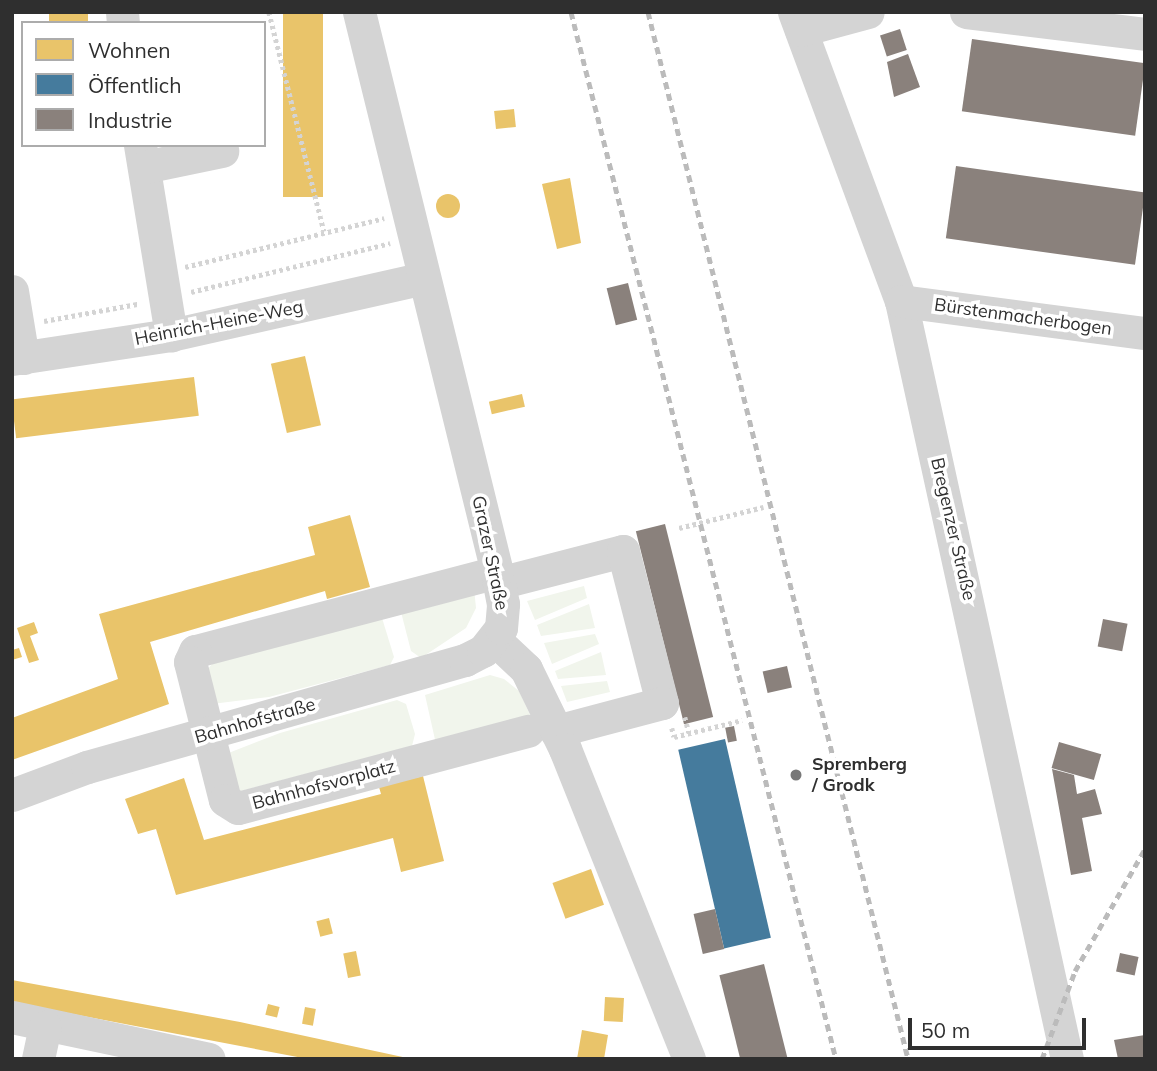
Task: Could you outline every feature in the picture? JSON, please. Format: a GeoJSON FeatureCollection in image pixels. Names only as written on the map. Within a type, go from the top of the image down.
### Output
{"type":"FeatureCollection","features":[{"type":"Feature","properties":{"kind":"street","name":"Grazer Straße"},"geometry":{"type":"LineString","coordinates":[[359,12],[424,278],[490,578],[504,617],[494,639]]}},
{"type":"Feature","properties":{"kind":"street"},"geometry":{"type":"LineString","coordinates":[[797,21],[868,12]]}},
{"type":"Feature","properties":{"kind":"street"},"geometry":{"type":"LineString","coordinates":[[966,12],[1145,34]]}},
{"type":"Feature","properties":{"kind":"street","name":"Bregenzer Straße"},"geometry":{"type":"LineString","coordinates":[[797,21],[901,301],[1067,1059]]}},
{"type":"Feature","properties":{"kind":"street"},"geometry":{"type":"LineString","coordinates":[[171,335],[170,298],[142,156],[222,151]]}},
{"type":"Feature","properties":{"kind":"street","name":"Heinrich-Heine-Weg"},"geometry":{"type":"LineString","coordinates":[[18,347],[171,335],[424,278]]}},
{"type":"Feature","properties":{"kind":"street"},"geometry":{"type":"LineString","coordinates":[[12,291],[18,347]]}},
{"type":"Feature","properties":{"kind":"street","name":"Bürstenmacherbogen"},"geometry":{"type":"LineString","coordinates":[[901,301],[1145,333]]}},
{"type":"Feature","properties":{"kind":"street","name":"Bahnhofsvorplatz"},"geometry":{"type":"LineString","coordinates":[[623,551],[662,703],[542,731],[238,808],[225,800],[190,662],[195,651],[490,578],[623,551]]}},
{"type":"Feature","properties":{"kind":"street"},"geometry":{"type":"LineString","coordinates":[[494,639],[526,668],[542,731],[690,1059]]}},
{"type":"Feature","properties":{"kind":"street","name":"Bahnhofstraße"},"geometry":{"type":"LineString","coordinates":[[12,795],[87,767],[465,660],[494,639]]}},
{"type":"Feature","properties":{"kind":"street"},"geometry":{"type":"LineString","coordinates":[[12,1017],[42,1043],[209,1059]]}},
{"type":"Feature","properties":{"kind":"path"},"geometry":{"type":"LineString","coordinates":[[269,12],[324,231]]}},
{"type":"Feature","properties":{"kind":"path"},"geometry":{"type":"LineString","coordinates":[[170,298],[172,270],[387,217]]}},
{"type":"Feature","properties":{"kind":"path"},"geometry":{"type":"LineString","coordinates":[[18,347],[170,298],[392,242]]}},
{"type":"Feature","properties":{"kind":"path"},"geometry":{"type":"LineString","coordinates":[[679,528],[763,507]]}},
{"type":"Feature","properties":{"kind":"path"},"geometry":{"type":"LineString","coordinates":[[685,716],[689,733]]}},
{"type":"Feature","properties":{"kind":"path"},"geometry":{"type":"LineString","coordinates":[[670,723],[674,737],[743,720]]}},
{"type":"Feature","properties":{"kind":"shaded area"},"geometry":{"type":"Polygon","coordinates":[[[584,586],[587,598],[535,620],[527,601],[584,586]]]}},
{"type":"Feature","properties":{"kind":"shaded area"},"geometry":{"type":"Polygon","coordinates":[[[474,588],[476,608],[466,628],[421,658],[411,651],[400,608],[474,588]]]}},
{"type":"Feature","properties":{"kind":"shaded area"},"geometry":{"type":"Polygon","coordinates":[[[589,604],[595,628],[541,636],[537,625],[589,604]]]}},
{"type":"Feature","properties":{"kind":"shaded area"},"geometry":{"type":"Polygon","coordinates":[[[382,618],[394,657],[390,665],[269,697],[212,704],[207,670],[217,658],[382,618]]]}},
{"type":"Feature","properties":{"kind":"shaded area"},"geometry":{"type":"Polygon","coordinates":[[[595,634],[599,644],[552,664],[544,643],[595,634]]]}},
{"type":"Feature","properties":{"kind":"shaded area"},"geometry":{"type":"Polygon","coordinates":[[[601,652],[606,675],[558,679],[555,671],[601,652]]]}},
{"type":"Feature","properties":{"kind":"shaded area"},"geometry":{"type":"Polygon","coordinates":[[[490,675],[504,679],[519,691],[532,719],[436,744],[425,695],[490,675]]]}},
{"type":"Feature","properties":{"kind":"shaded area"},"geometry":{"type":"Polygon","coordinates":[[[607,681],[610,692],[567,702],[561,686],[607,681]]]}},
{"type":"Feature","properties":{"kind":"shaded area"},"geometry":{"type":"Polygon","coordinates":[[[397,700],[406,704],[415,734],[412,746],[241,791],[234,785],[226,754],[280,733],[397,700]]]}},
{"type":"Feature","properties":{"kind":"building: Wohnen"},"geometry":{"type":"Polygon","coordinates":[[[49,12],[88,12],[88,21],[49,21],[49,12]]]}},
{"type":"Feature","properties":{"kind":"building: Wohnen"},"geometry":{"type":"Polygon","coordinates":[[[283,12],[323,12],[323,197],[283,197],[283,12]]]}},
{"type":"Feature","properties":{"kind":"building: Wohnen"},"geometry":{"type":"Polygon","coordinates":[[[514,109],[516,127],[496,129],[494,111],[514,109]]]}},
{"type":"Feature","properties":{"kind":"building: Wohnen"},"geometry":{"type":"Polygon","coordinates":[[[570,178],[581,243],[557,249],[542,184],[570,178]]]}},
{"type":"Feature","properties":{"kind":"building: Wohnen"},"geometry":{"type":"Polygon","coordinates":[[[448,194],[459,201],[460,206],[453,217],[448,218],[437,211],[436,206],[443,195],[448,194]]]}},
{"type":"Feature","properties":{"kind":"building: Wohnen"},"geometry":{"type":"Polygon","coordinates":[[[305,356],[321,425],[287,433],[271,364],[305,356]]]}},
{"type":"Feature","properties":{"kind":"building: Wohnen"},"geometry":{"type":"Polygon","coordinates":[[[194,377],[199,416],[16,438],[12,399],[194,377]]]}},
{"type":"Feature","properties":{"kind":"building: Wohnen"},"geometry":{"type":"Polygon","coordinates":[[[522,394],[525,407],[492,414],[489,402],[522,394]]]}},
{"type":"Feature","properties":{"kind":"building: Wohnen"},"geometry":{"type":"Polygon","coordinates":[[[350,515],[370,587],[327,599],[325,591],[150,642],[169,704],[12,760],[12,718],[118,679],[99,614],[315,555],[308,527],[350,515]]]}},
{"type":"Feature","properties":{"kind":"building: Wohnen"},"geometry":{"type":"Polygon","coordinates":[[[34,622],[38,633],[30,636],[39,660],[29,663],[17,628],[34,622]]]}},
{"type":"Feature","properties":{"kind":"building: Wohnen"},"geometry":{"type":"Polygon","coordinates":[[[19,648],[22,657],[12,660],[12,650],[19,648]]]}},
{"type":"Feature","properties":{"kind":"building: Wohnen"},"geometry":{"type":"Polygon","coordinates":[[[423,776],[444,861],[401,872],[393,838],[176,895],[156,829],[138,834],[125,799],[184,778],[204,840],[381,794],[379,787],[423,776]]]}},
{"type":"Feature","properties":{"kind":"building: Wohnen"},"geometry":{"type":"Polygon","coordinates":[[[591,869],[604,905],[565,919],[552,883],[591,869]]]}},
{"type":"Feature","properties":{"kind":"building: Wohnen"},"geometry":{"type":"Polygon","coordinates":[[[329,918],[333,934],[320,937],[316,921],[329,918]]]}},
{"type":"Feature","properties":{"kind":"building: Wohnen"},"geometry":{"type":"Polygon","coordinates":[[[356,951],[361,976],[348,978],[343,953],[356,951]]]}},
{"type":"Feature","properties":{"kind":"building: Wohnen"},"geometry":{"type":"Polygon","coordinates":[[[12,980],[240,1022],[412,1059],[308,1059],[41,1008],[12,1002],[12,980]]]}},
{"type":"Feature","properties":{"kind":"building: Wohnen"},"geometry":{"type":"Polygon","coordinates":[[[605,997],[624,998],[623,1022],[604,1021],[605,997]]]}},
{"type":"Feature","properties":{"kind":"building: Wohnen"},"geometry":{"type":"Polygon","coordinates":[[[268,1004],[280,1007],[277,1018],[265,1015],[268,1004]]]}},
{"type":"Feature","properties":{"kind":"building: Wohnen"},"geometry":{"type":"Polygon","coordinates":[[[305,1007],[316,1009],[313,1026],[302,1024],[305,1007]]]}},
{"type":"Feature","properties":{"kind":"building: Wohnen"},"geometry":{"type":"Polygon","coordinates":[[[582,1030],[608,1035],[604,1059],[577,1059],[582,1030]]]}},
{"type":"Feature","properties":{"kind":"building: Öffentlich"},"geometry":{"type":"Polygon","coordinates":[[[725,739],[771,938],[724,949],[678,750],[725,739]]]}},
{"type":"Feature","properties":{"kind":"building: Industrie"},"geometry":{"type":"Polygon","coordinates":[[[900,29],[907,50],[887,56],[880,35],[900,29]]]}},
{"type":"Feature","properties":{"kind":"building: Industrie"},"geometry":{"type":"Polygon","coordinates":[[[972,39],[1145,63],[1135,136],[962,111],[972,39]]]}},
{"type":"Feature","properties":{"kind":"building: Industrie"},"geometry":{"type":"Polygon","coordinates":[[[908,54],[920,87],[894,97],[887,62],[908,54]]]}},
{"type":"Feature","properties":{"kind":"building: Industrie"},"geometry":{"type":"Polygon","coordinates":[[[956,166],[1145,193],[1135,265],[946,238],[956,166]]]}},
{"type":"Feature","properties":{"kind":"building: Industrie"},"geometry":{"type":"Polygon","coordinates":[[[628,283],[637,320],[616,325],[607,288],[628,283]]]}},
{"type":"Feature","properties":{"kind":"building: Industrie"},"geometry":{"type":"Polygon","coordinates":[[[665,524],[713,717],[684,724],[636,531],[665,524]]]}},
{"type":"Feature","properties":{"kind":"building: Industrie"},"geometry":{"type":"Polygon","coordinates":[[[1103,619],[1128,624],[1122,651],[1098,646],[1103,619]]]}},
{"type":"Feature","properties":{"kind":"building: Industrie"},"geometry":{"type":"Polygon","coordinates":[[[787,666],[792,687],[768,693],[763,672],[787,666]]]}},
{"type":"Feature","properties":{"kind":"building: Industrie"},"geometry":{"type":"Polygon","coordinates":[[[734,726],[737,741],[728,742],[725,728],[734,726]]]}},
{"type":"Feature","properties":{"kind":"building: Industrie"},"geometry":{"type":"Polygon","coordinates":[[[1059,742],[1101,754],[1094,780],[1052,768],[1059,742]]]}},
{"type":"Feature","properties":{"kind":"building: Industrie"},"geometry":{"type":"Polygon","coordinates":[[[1052,769],[1074,775],[1077,794],[1095,789],[1102,814],[1082,818],[1092,871],[1071,875],[1052,769]]]}},
{"type":"Feature","properties":{"kind":"building: Industrie"},"geometry":{"type":"Polygon","coordinates":[[[715,909],[724,949],[703,954],[694,914],[715,909]]]}},
{"type":"Feature","properties":{"kind":"building: Industrie"},"geometry":{"type":"Polygon","coordinates":[[[1120,953],[1139,957],[1135,976],[1116,972],[1120,953]]]}},
{"type":"Feature","properties":{"kind":"building: Industrie"},"geometry":{"type":"Polygon","coordinates":[[[764,964],[788,1059],[740,1059],[719,975],[764,964]]]}},
{"type":"Feature","properties":{"kind":"building: Industrie"},"geometry":{"type":"Polygon","coordinates":[[[1145,1035],[1145,1059],[1118,1059],[1114,1040],[1145,1035]]]}},
{"type":"Feature","properties":{"kind":"railway"},"geometry":{"type":"LineString","coordinates":[[571,12],[836,1059]]}},
{"type":"Feature","properties":{"kind":"railway"},"geometry":{"type":"LineString","coordinates":[[648,12],[908,1059]]}},
{"type":"Feature","properties":{"kind":"railway"},"geometry":{"type":"LineString","coordinates":[[1042,1059],[1075,971],[1145,849]]}},
{"type":"Feature","properties":{"kind":"place","name":"Spremberg / Grodk"},"geometry":{"type":"Point","coordinates":[796,775]}}]}
